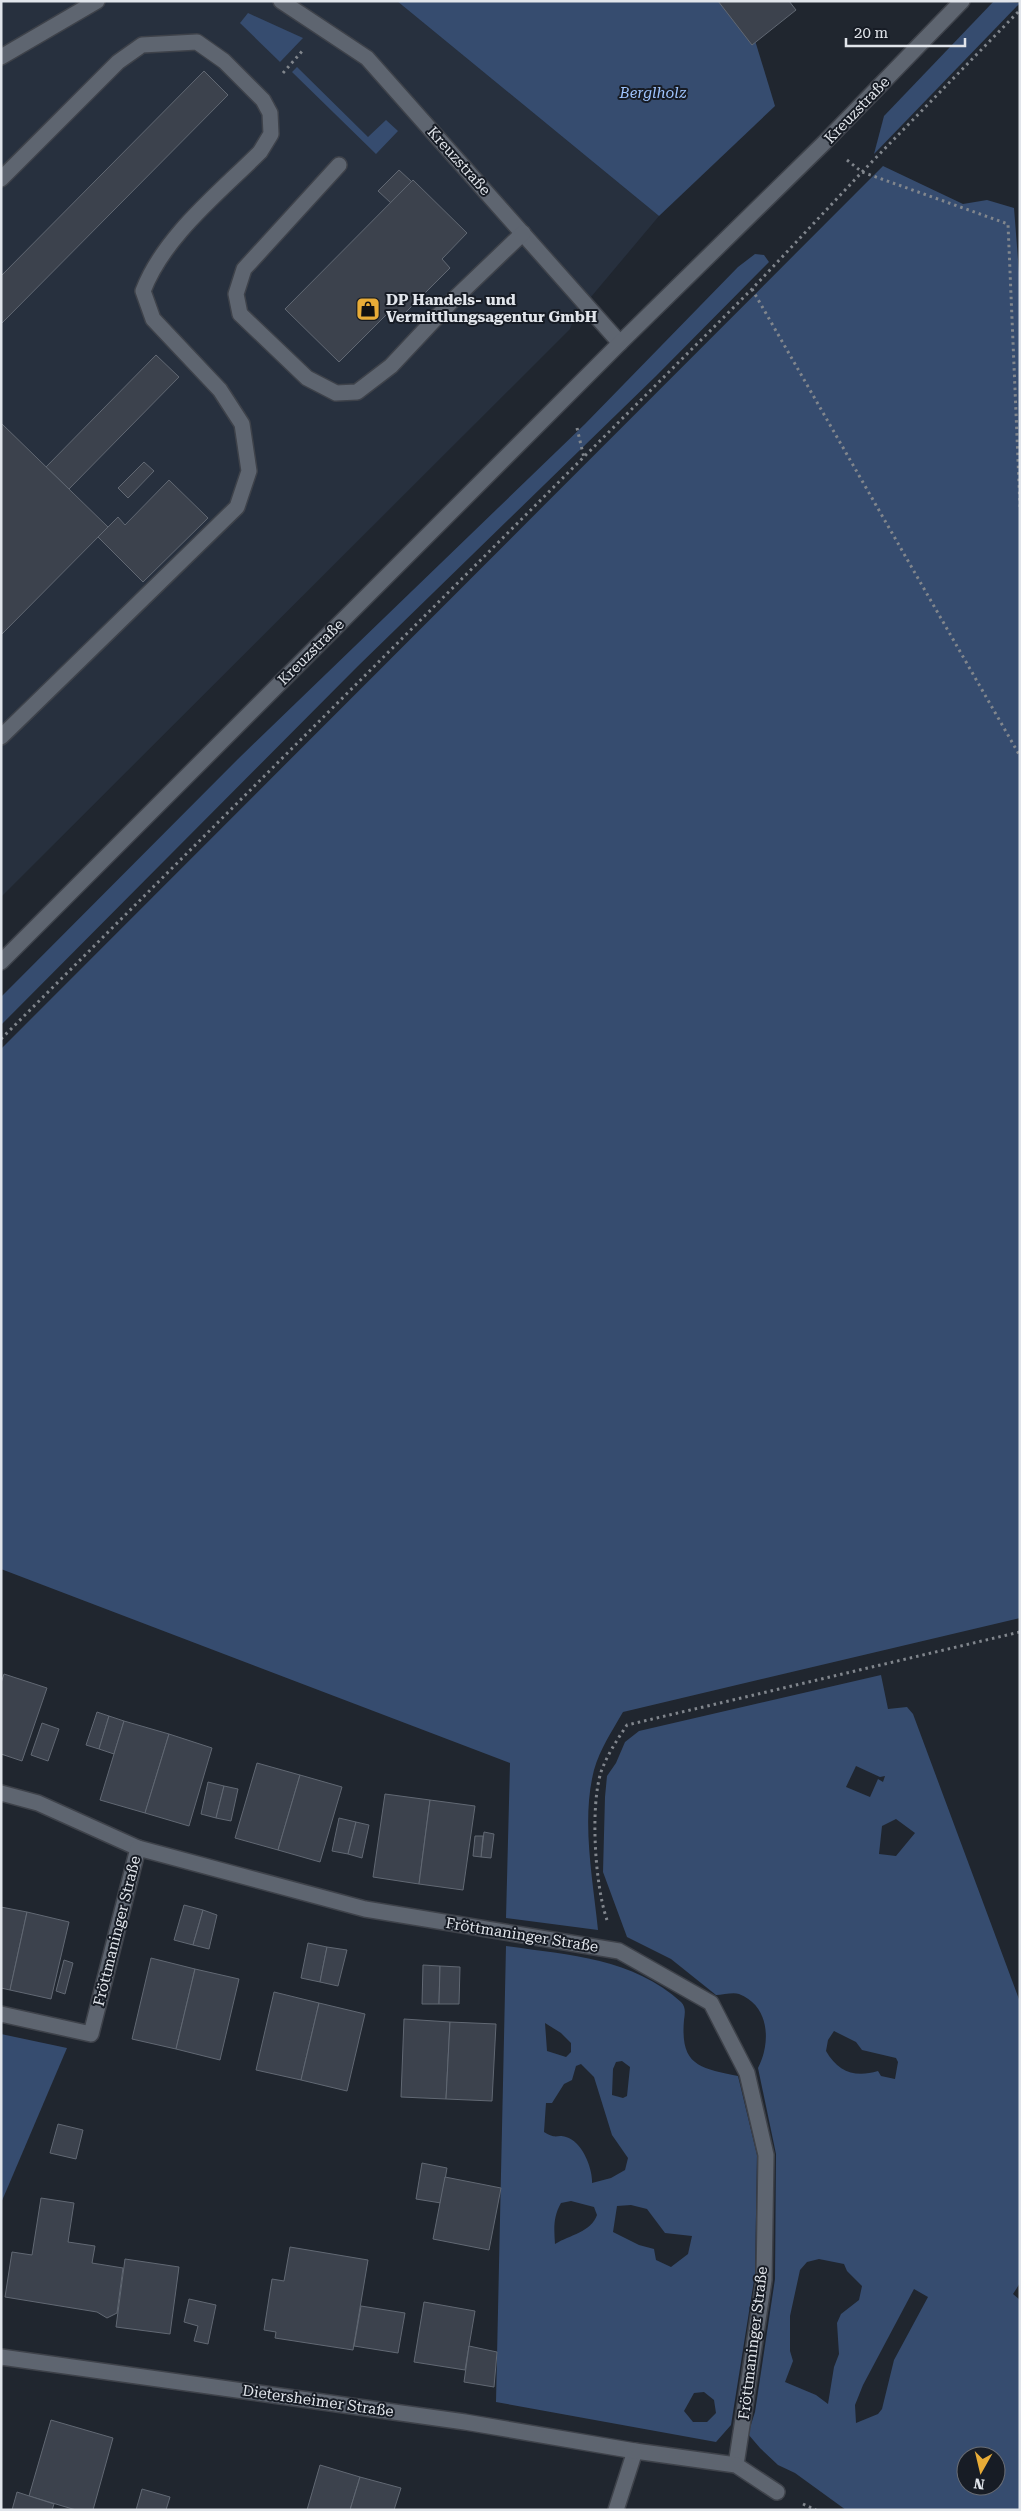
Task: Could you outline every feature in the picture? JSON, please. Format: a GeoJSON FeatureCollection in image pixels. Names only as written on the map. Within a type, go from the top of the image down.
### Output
{"type":"FeatureCollection","features":[{"type":"Feature","properties":{"kind":"street"},"geometry":{"type":"LineString","coordinates":[[1,57],[97,1]]}},
{"type":"Feature","properties":{"kind":"street","name":"Kreuzstraße"},"geometry":{"type":"LineString","coordinates":[[280,1],[367,58],[620,343]]}},
{"type":"Feature","properties":{"kind":"street","name":"Kreuzstraße"},"geometry":{"type":"LineString","coordinates":[[1,962],[620,343],[824,143],[962,1]]}},
{"type":"Feature","properties":{"kind":"street"},"geometry":{"type":"LineString","coordinates":[[1,180],[118,62],[142,45],[197,42],[224,61],[263,100],[270,113],[271,134],[260,152],[168,246],[151,270],[143,291],[153,319],[220,390],[242,424],[249,471],[237,507],[1,737]]}},
{"type":"Feature","properties":{"kind":"street"},"geometry":{"type":"LineString","coordinates":[[339,165],[244,269],[236,294],[240,314],[307,378],[336,393],[357,392],[391,366],[451,302],[523,232]]}},
{"type":"Feature","properties":{"kind":"street"},"geometry":{"type":"LineString","coordinates":[[1,1793],[38,1804],[138,1848]]}},
{"type":"Feature","properties":{"kind":"street","name":"Fröttmaninger Straße"},"geometry":{"type":"LineString","coordinates":[[1,2014],[91,2034],[138,1848],[365,1909],[619,1951],[711,2003],[747,2073],[766,2155],[764,2280],[736,2465]]}},
{"type":"Feature","properties":{"kind":"street","name":"Dietersheimer Straße"},"geometry":{"type":"LineString","coordinates":[[1,2356],[465,2422],[635,2451],[736,2465],[777,2492]]}},
{"type":"Feature","properties":{"kind":"street"},"geometry":{"type":"LineString","coordinates":[[616,2510],[635,2451]]}},
{"type":"Feature","properties":{"kind":"path"},"geometry":{"type":"LineString","coordinates":[[1,1039],[752,289],[862,172],[1020,10]]}},
{"type":"Feature","properties":{"kind":"path"},"geometry":{"type":"LineString","coordinates":[[824,143],[862,172],[1008,224],[1020,507]]}},
{"type":"Feature","properties":{"kind":"path"},"geometry":{"type":"LineString","coordinates":[[752,289],[1020,756]]}},
{"type":"Feature","properties":{"kind":"path"},"geometry":{"type":"LineString","coordinates":[[619,1951],[602,1906],[597,1872],[597,1793],[601,1772],[608,1756],[627,1725],[1020,1632]]}},
{"type":"Feature","properties":{"kind":"shaded area"},"geometry":{"type":"Polygon","coordinates":[[[1,1],[397,1],[659,216],[575,316],[570,329],[1,897],[1,1]]]}},
{"type":"Feature","properties":{"kind":"green space","name":"Berglholz"},"geometry":{"type":"Polygon","coordinates":[[[397,1],[743,1],[775,106],[659,216],[397,1]]]}},
{"type":"Feature","properties":{"kind":"green space"},"geometry":{"type":"Polygon","coordinates":[[[994,1],[1020,3],[874,154],[884,116],[994,1]]]}},
{"type":"Feature","properties":{"kind":"green space"},"geometry":{"type":"Polygon","coordinates":[[[248,13],[303,38],[280,62],[240,23],[248,13]]]}},
{"type":"Feature","properties":{"kind":"green space"},"geometry":{"type":"Polygon","coordinates":[[[297,67],[368,137],[386,120],[398,131],[376,154],[292,72],[297,67]]]}},
{"type":"Feature","properties":{"kind":"green space"},"geometry":{"type":"Polygon","coordinates":[[[883,166],[963,204],[987,200],[1014,208],[1020,285],[1020,1618],[623,1712],[600,1755],[594,1770],[590,1789],[588,1809],[589,1850],[598,1930],[506,1918],[510,1763],[1,1569],[1,1049],[883,166]]]}},
{"type":"Feature","properties":{"kind":"green space"},"geometry":{"type":"Polygon","coordinates":[[[755,254],[764,255],[769,262],[656,376],[358,666],[1,1025],[1,997],[238,759],[585,424],[738,267],[755,254]]]}},
{"type":"Feature","properties":{"kind":"green space"},"geometry":{"type":"Polygon","coordinates":[[[881,1675],[888,1709],[907,1707],[913,1714],[1020,2002],[1020,2283],[1013,2294],[1020,2300],[1020,2510],[846,2510],[795,2473],[778,2465],[748,2434],[755,2412],[775,2279],[776,2154],[758,2068],[765,2048],[765,2026],[757,2007],[749,2000],[737,1993],[716,1995],[671,1959],[627,1937],[603,1872],[607,1776],[616,1763],[625,1742],[639,1731],[881,1675]],[[856,1766],[846,1787],[870,1797],[878,1779],[883,1782],[885,1776],[880,1777],[856,1766]],[[896,1819],[882,1826],[879,1854],[896,1856],[915,1833],[896,1819]],[[834,2031],[828,2040],[826,2051],[836,2064],[848,2072],[862,2074],[878,2071],[881,2076],[895,2079],[898,2062],[896,2058],[862,2050],[856,2042],[834,2031]],[[819,2259],[807,2262],[800,2270],[790,2316],[790,2351],[793,2361],[785,2382],[816,2395],[828,2404],[834,2367],[839,2354],[837,2323],[841,2314],[859,2300],[862,2286],[847,2271],[844,2264],[819,2259]],[[914,2289],[863,2385],[855,2405],[856,2423],[878,2414],[882,2409],[894,2360],[928,2297],[914,2289]]]}},
{"type":"Feature","properties":{"kind":"green space"},"geometry":{"type":"Polygon","coordinates":[[[506,1946],[599,1961],[621,1967],[662,1987],[684,2006],[685,2047],[689,2056],[703,2067],[738,2076],[757,2155],[755,2274],[731,2425],[716,2442],[496,2402],[506,1946]],[[545,2023],[547,2051],[566,2057],[571,2052],[571,2043],[561,2033],[545,2023]],[[622,2061],[616,2062],[613,2069],[612,2095],[623,2098],[627,2096],[630,2067],[622,2061]],[[581,2064],[576,2066],[572,2080],[564,2084],[552,2103],[546,2103],[544,2132],[552,2136],[566,2137],[577,2144],[582,2150],[591,2170],[592,2183],[611,2178],[625,2170],[628,2158],[612,2135],[594,2077],[581,2064]],[[571,2201],[561,2203],[555,2218],[555,2244],[585,2229],[594,2221],[597,2215],[594,2207],[571,2201]],[[631,2205],[617,2206],[613,2232],[639,2245],[654,2249],[656,2260],[671,2267],[688,2254],[692,2236],[665,2233],[647,2209],[631,2205]],[[704,2392],[694,2393],[684,2411],[693,2422],[707,2422],[716,2413],[714,2400],[704,2392]]]}},
{"type":"Feature","properties":{"kind":"green space"},"geometry":{"type":"Polygon","coordinates":[[[1,2034],[67,2048],[1,2203],[1,2034]]]}},
{"type":"Feature","properties":{"kind":"building"},"geometry":{"type":"Polygon","coordinates":[[[718,1],[789,1],[796,10],[752,45],[718,1]]]}},
{"type":"Feature","properties":{"kind":"building"},"geometry":{"type":"Polygon","coordinates":[[[204,71],[228,95],[1,324],[1,276],[204,71]]]}},
{"type":"Feature","properties":{"kind":"building"},"geometry":{"type":"Polygon","coordinates":[[[399,170],[412,182],[391,203],[378,191],[399,170]]]}},
{"type":"Feature","properties":{"kind":"building"},"geometry":{"type":"Polygon","coordinates":[[[413,180],[467,233],[442,259],[450,268],[400,318],[391,310],[339,362],[285,309],[413,180]]]}},
{"type":"Feature","properties":{"kind":"building"},"geometry":{"type":"Polygon","coordinates":[[[156,355],[179,377],[69,489],[46,467],[156,355]]]}},
{"type":"Feature","properties":{"kind":"building"},"geometry":{"type":"Polygon","coordinates":[[[1,423],[108,527],[1,635],[1,423]]]}},
{"type":"Feature","properties":{"kind":"building"},"geometry":{"type":"Polygon","coordinates":[[[144,462],[154,471],[128,498],[118,488],[144,462]]]}},
{"type":"Feature","properties":{"kind":"building"},"geometry":{"type":"Polygon","coordinates":[[[169,480],[208,518],[143,582],[98,537],[118,517],[125,525],[169,480]]]}},
{"type":"Feature","properties":{"kind":"building"},"geometry":{"type":"Polygon","coordinates":[[[4,1674],[47,1688],[22,1761],[1,1754],[1,1683],[4,1674]]]}},
{"type":"Feature","properties":{"kind":"building"},"geometry":{"type":"Polygon","coordinates":[[[97,1712],[109,1716],[99,1749],[86,1745],[97,1712]]]}},
{"type":"Feature","properties":{"kind":"building"},"geometry":{"type":"Polygon","coordinates":[[[109,1716],[124,1721],[114,1754],[99,1749],[109,1716]]]}},
{"type":"Feature","properties":{"kind":"building"},"geometry":{"type":"Polygon","coordinates":[[[124,1721],[169,1734],[145,1813],[100,1800],[124,1721]]]}},
{"type":"Feature","properties":{"kind":"building"},"geometry":{"type":"Polygon","coordinates":[[[42,1723],[59,1729],[48,1761],[31,1755],[42,1723]]]}},
{"type":"Feature","properties":{"kind":"building"},"geometry":{"type":"Polygon","coordinates":[[[169,1734],[212,1748],[189,1826],[145,1813],[169,1734]]]}},
{"type":"Feature","properties":{"kind":"building"},"geometry":{"type":"Polygon","coordinates":[[[257,1763],[300,1775],[278,1850],[235,1838],[257,1763]]]}},
{"type":"Feature","properties":{"kind":"building"},"geometry":{"type":"Polygon","coordinates":[[[300,1775],[342,1787],[320,1862],[278,1850],[300,1775]]]}},
{"type":"Feature","properties":{"kind":"building"},"geometry":{"type":"Polygon","coordinates":[[[208,1782],[224,1786],[216,1818],[201,1814],[208,1782]]]}},
{"type":"Feature","properties":{"kind":"building"},"geometry":{"type":"Polygon","coordinates":[[[224,1786],[238,1789],[231,1821],[216,1818],[224,1786]]]}},
{"type":"Feature","properties":{"kind":"building"},"geometry":{"type":"Polygon","coordinates":[[[385,1794],[430,1800],[419,1884],[373,1877],[385,1794]]]}},
{"type":"Feature","properties":{"kind":"building"},"geometry":{"type":"Polygon","coordinates":[[[430,1800],[475,1806],[463,1890],[419,1884],[430,1800]]]}},
{"type":"Feature","properties":{"kind":"building"},"geometry":{"type":"Polygon","coordinates":[[[339,1818],[356,1822],[348,1854],[332,1851],[339,1818]]]}},
{"type":"Feature","properties":{"kind":"building"},"geometry":{"type":"Polygon","coordinates":[[[356,1822],[369,1825],[362,1858],[348,1854],[356,1822]]]}},
{"type":"Feature","properties":{"kind":"building"},"geometry":{"type":"Polygon","coordinates":[[[484,1832],[494,1834],[491,1858],[481,1857],[484,1832]]]}},
{"type":"Feature","properties":{"kind":"building"},"geometry":{"type":"Polygon","coordinates":[[[475,1836],[483,1836],[481,1857],[473,1856],[475,1836]]]}},
{"type":"Feature","properties":{"kind":"building"},"geometry":{"type":"Polygon","coordinates":[[[184,1905],[203,1910],[193,1945],[174,1940],[184,1905]]]}},
{"type":"Feature","properties":{"kind":"building"},"geometry":{"type":"Polygon","coordinates":[[[1,1907],[27,1912],[10,1990],[1,1988],[1,1907]]]}},
{"type":"Feature","properties":{"kind":"building"},"geometry":{"type":"Polygon","coordinates":[[[203,1910],[217,1915],[209,1949],[193,1945],[203,1910]]]}},
{"type":"Feature","properties":{"kind":"building"},"geometry":{"type":"Polygon","coordinates":[[[27,1912],[69,1922],[51,1999],[10,1990],[27,1912]]]}},
{"type":"Feature","properties":{"kind":"building"},"geometry":{"type":"Polygon","coordinates":[[[308,1943],[327,1947],[320,1982],[301,1978],[308,1943]]]}},
{"type":"Feature","properties":{"kind":"building"},"geometry":{"type":"Polygon","coordinates":[[[327,1947],[347,1950],[338,1986],[320,1982],[327,1947]]]}},
{"type":"Feature","properties":{"kind":"building"},"geometry":{"type":"Polygon","coordinates":[[[151,1958],[195,1969],[176,2049],[132,2039],[151,1958]]]}},
{"type":"Feature","properties":{"kind":"building"},"geometry":{"type":"Polygon","coordinates":[[[64,1960],[73,1963],[65,1994],[56,1991],[64,1960]]]}},
{"type":"Feature","properties":{"kind":"building"},"geometry":{"type":"Polygon","coordinates":[[[423,1965],[440,1966],[439,2004],[422,2004],[423,1965]]]}},
{"type":"Feature","properties":{"kind":"building"},"geometry":{"type":"Polygon","coordinates":[[[440,1966],[460,1967],[459,2004],[439,2004],[440,1966]]]}},
{"type":"Feature","properties":{"kind":"building"},"geometry":{"type":"Polygon","coordinates":[[[195,1969],[239,1979],[220,2060],[176,2049],[195,1969]]]}},
{"type":"Feature","properties":{"kind":"building"},"geometry":{"type":"Polygon","coordinates":[[[274,1992],[319,2003],[301,2080],[256,2070],[274,1992]]]}},
{"type":"Feature","properties":{"kind":"building"},"geometry":{"type":"Polygon","coordinates":[[[319,2003],[365,2014],[347,2091],[301,2080],[319,2003]]]}},
{"type":"Feature","properties":{"kind":"building"},"geometry":{"type":"Polygon","coordinates":[[[404,2019],[450,2022],[446,2099],[401,2097],[404,2019]]]}},
{"type":"Feature","properties":{"kind":"building"},"geometry":{"type":"Polygon","coordinates":[[[450,2022],[496,2024],[492,2101],[446,2099],[450,2022]]]}},
{"type":"Feature","properties":{"kind":"building"},"geometry":{"type":"Polygon","coordinates":[[[58,2124],[83,2130],[76,2159],[50,2153],[58,2124]]]}},
{"type":"Feature","properties":{"kind":"building"},"geometry":{"type":"Polygon","coordinates":[[[422,2163],[447,2168],[441,2203],[416,2199],[422,2163]]]}},
{"type":"Feature","properties":{"kind":"building"},"geometry":{"type":"Polygon","coordinates":[[[445,2177],[501,2188],[489,2250],[433,2239],[445,2177]]]}},
{"type":"Feature","properties":{"kind":"building"},"geometry":{"type":"Polygon","coordinates":[[[41,2198],[74,2203],[68,2242],[95,2246],[92,2263],[123,2268],[117,2313],[107,2318],[97,2312],[5,2297],[12,2252],[32,2255],[41,2198]]]}},
{"type":"Feature","properties":{"kind":"building"},"geometry":{"type":"Polygon","coordinates":[[[290,2247],[368,2260],[353,2350],[275,2338],[276,2332],[264,2330],[272,2279],[284,2281],[290,2247]]]}},
{"type":"Feature","properties":{"kind":"building"},"geometry":{"type":"Polygon","coordinates":[[[125,2259],[179,2267],[170,2334],[116,2327],[125,2259]]]}},
{"type":"Feature","properties":{"kind":"building"},"geometry":{"type":"Polygon","coordinates":[[[189,2299],[216,2305],[208,2344],[194,2341],[198,2326],[184,2322],[189,2299]]]}},
{"type":"Feature","properties":{"kind":"building"},"geometry":{"type":"Polygon","coordinates":[[[424,2302],[475,2311],[465,2370],[414,2362],[424,2302]]]}},
{"type":"Feature","properties":{"kind":"building"},"geometry":{"type":"Polygon","coordinates":[[[361,2306],[405,2313],[398,2353],[354,2346],[361,2306]]]}},
{"type":"Feature","properties":{"kind":"building"},"geometry":{"type":"Polygon","coordinates":[[[469,2346],[497,2352],[494,2387],[464,2382],[469,2346]]]}},
{"type":"Feature","properties":{"kind":"building"},"geometry":{"type":"Polygon","coordinates":[[[51,2420],[113,2438],[93,2510],[76,2510],[29,2496],[51,2420]]]}},
{"type":"Feature","properties":{"kind":"building"},"geometry":{"type":"Polygon","coordinates":[[[320,2465],[360,2477],[350,2510],[307,2510],[320,2465]]]}},
{"type":"Feature","properties":{"kind":"building"},"geometry":{"type":"Polygon","coordinates":[[[360,2477],[401,2488],[394,2510],[350,2510],[360,2477]]]}},
{"type":"Feature","properties":{"kind":"building"},"geometry":{"type":"Polygon","coordinates":[[[142,2489],[170,2497],[166,2510],[136,2510],[142,2489]]]}},
{"type":"Feature","properties":{"kind":"building"},"geometry":{"type":"Polygon","coordinates":[[[17,2492],[54,2504],[52,2510],[12,2510],[17,2492]]]}},
{"type":"Feature","properties":{"kind":"place","name":"DP Handels- und Vermittlungsagentur GmbH"},"geometry":{"type":"Point","coordinates":[368,309]}}]}
